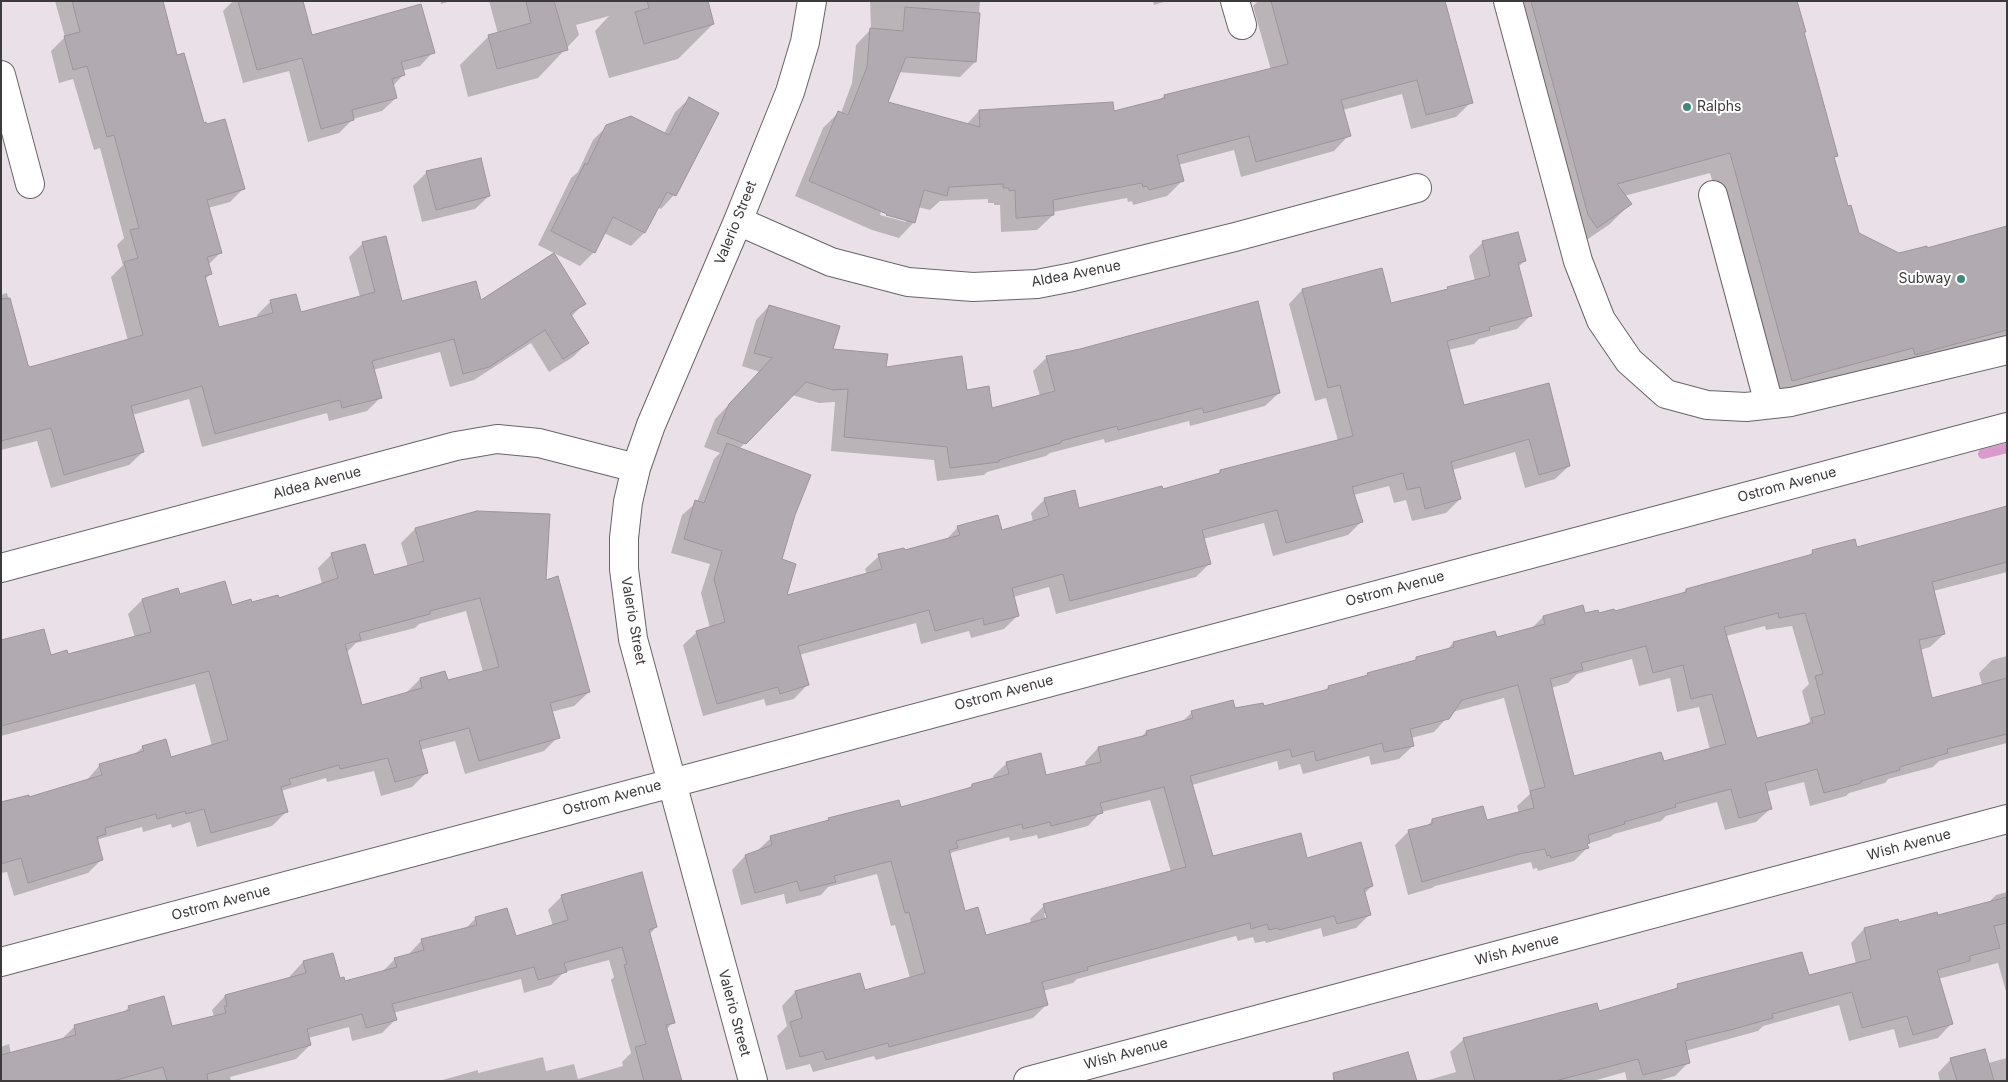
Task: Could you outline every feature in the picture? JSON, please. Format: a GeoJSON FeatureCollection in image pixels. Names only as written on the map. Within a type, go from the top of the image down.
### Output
{"type":"FeatureCollection","features":[{"type":"Feature","properties":{"kind":"street","name":"Valerio Street"},"geometry":{"type":"LineString","coordinates":[[752,1081],[633,639],[624,569],[624,538],[628,502],[636,468],[790,92],[805,42],[812,1]]}},
{"type":"Feature","properties":{"kind":"street"},"geometry":{"type":"LineString","coordinates":[[1508,1],[1578,261],[1601,320],[1629,361],[1666,394],[1707,405],[1746,407],[1791,402],[2007,350]]}},
{"type":"Feature","properties":{"kind":"street"},"geometry":{"type":"LineString","coordinates":[[1,75],[30,184]]}},
{"type":"Feature","properties":{"kind":"street","name":"Aldea Avenue"},"geometry":{"type":"LineString","coordinates":[[738,220],[831,262],[908,282],[973,287],[1037,284],[1074,277],[1235,237],[1417,188]]}},
{"type":"Feature","properties":{"kind":"street"},"geometry":{"type":"LineString","coordinates":[[1712,195],[1769,404]]}},
{"type":"Feature","properties":{"kind":"street","name":"Ostrom Avenue"},"geometry":{"type":"LineString","coordinates":[[1,962],[2007,426]]}},
{"type":"Feature","properties":{"kind":"street","name":"Aldea Avenue"},"geometry":{"type":"LineString","coordinates":[[1,568],[456,446],[496,439],[539,443],[636,468]]}},
{"type":"Feature","properties":{"kind":"street","name":"Wish Avenue"},"geometry":{"type":"LineString","coordinates":[[1028,1081],[2007,818]]}},
{"type":"Feature","properties":{"kind":"building"},"geometry":{"type":"Polygon","coordinates":[[[72,1],[163,1],[177,55],[184,53],[204,123],[206,122],[207,124],[225,119],[245,189],[207,200],[222,253],[207,257],[212,274],[205,276],[219,327],[273,313],[270,300],[296,294],[301,312],[375,292],[362,242],[386,236],[402,301],[476,281],[481,300],[554,253],[586,304],[570,313],[589,343],[563,359],[545,330],[489,367],[463,374],[454,339],[372,361],[382,398],[342,408],[340,400],[215,434],[202,386],[131,406],[144,452],[64,475],[51,428],[1,441],[1,299],[10,298],[30,367],[143,335],[124,262],[138,258],[130,230],[139,228],[114,135],[107,137],[87,66],[73,70],[64,36],[80,32],[72,1]]]}},
{"type":"Feature","properties":{"kind":"building"},"geometry":{"type":"Polygon","coordinates":[[[238,1],[303,1],[312,35],[421,4],[435,53],[401,62],[405,75],[392,79],[397,98],[352,110],[354,120],[321,129],[302,58],[257,70],[238,1]]]}},
{"type":"Feature","properties":{"kind":"building"},"geometry":{"type":"Polygon","coordinates":[[[526,1],[554,1],[568,50],[497,69],[488,35],[531,23],[526,1]]]}},
{"type":"Feature","properties":{"kind":"building"},"geometry":{"type":"Polygon","coordinates":[[[647,1],[708,1],[714,24],[644,44],[635,12],[649,8],[647,1]]]}},
{"type":"Feature","properties":{"kind":"building"},"geometry":{"type":"Polygon","coordinates":[[[1271,1],[1445,1],[1473,103],[1426,115],[1417,80],[1341,100],[1351,136],[1256,162],[1249,136],[1177,155],[1184,181],[1149,190],[1147,186],[1143,187],[1142,183],[1053,200],[1054,215],[1016,218],[1015,190],[1009,191],[1009,188],[1003,188],[1003,184],[949,187],[947,196],[924,190],[915,223],[886,215],[809,181],[838,111],[848,115],[867,67],[870,28],[903,31],[905,7],[980,13],[976,62],[906,57],[888,102],[980,127],[979,110],[1113,102],[1114,111],[1165,98],[1164,95],[1288,64],[1271,1]]]}},
{"type":"Feature","properties":{"kind":"building"},"geometry":{"type":"Polygon","coordinates":[[[1531,1],[1797,1],[1838,156],[1834,157],[1848,206],[1851,205],[1859,233],[1899,253],[1927,246],[1927,248],[2007,226],[2007,330],[1915,355],[1913,348],[1792,381],[1730,153],[1617,184],[1632,204],[1597,228],[1588,215],[1531,1]]]}},
{"type":"Feature","properties":{"kind":"building"},"geometry":{"type":"Polygon","coordinates":[[[689,97],[719,113],[676,196],[667,192],[645,233],[613,217],[595,253],[551,231],[585,163],[587,165],[606,125],[631,116],[669,135],[689,97]]]}},
{"type":"Feature","properties":{"kind":"building"},"geometry":{"type":"Polygon","coordinates":[[[481,158],[490,196],[436,210],[426,171],[481,158]]]}},
{"type":"Feature","properties":{"kind":"building"},"geometry":{"type":"Polygon","coordinates":[[[1518,232],[1526,261],[1518,263],[1532,316],[1489,327],[1490,330],[1447,341],[1464,405],[1549,383],[1570,466],[1539,475],[1529,439],[1451,462],[1461,499],[1425,509],[1420,487],[1407,490],[1403,473],[1352,487],[1363,522],[1286,543],[1277,510],[1202,530],[1211,564],[1070,601],[1063,574],[1012,588],[1019,616],[984,625],[983,618],[935,631],[929,610],[798,646],[809,685],[780,694],[778,687],[717,704],[696,631],[725,622],[714,579],[722,551],[684,539],[695,500],[704,503],[727,443],[811,475],[795,515],[782,559],[796,564],[787,595],[882,569],[878,554],[904,548],[905,550],[960,535],[957,526],[998,515],[1002,530],[1049,516],[1044,498],[1075,490],[1079,508],[1162,486],[1163,489],[1220,473],[1220,470],[1353,436],[1340,385],[1328,388],[1302,289],[1382,268],[1391,303],[1448,289],[1447,287],[1490,276],[1482,241],[1518,232]]]}},
{"type":"Feature","properties":{"kind":"building"},"geometry":{"type":"Polygon","coordinates":[[[1258,301],[1280,393],[1204,413],[1202,408],[1118,430],[1117,426],[1061,441],[1061,443],[999,460],[999,462],[950,468],[947,447],[844,437],[848,389],[833,390],[806,382],[746,444],[717,433],[729,404],[772,358],[754,353],[769,305],[840,326],[833,349],[888,354],[886,367],[962,356],[967,390],[989,386],[992,408],[1055,391],[1046,356],[1080,349],[1258,301]]]}},
{"type":"Feature","properties":{"kind":"building"},"geometry":{"type":"Polygon","coordinates":[[[2007,506],[2007,562],[1932,582],[1945,634],[1919,640],[1932,698],[2007,678],[2007,734],[1947,749],[1948,753],[1899,767],[1900,770],[1861,781],[1861,783],[1824,793],[1817,769],[1765,783],[1772,809],[1739,818],[1731,789],[1675,804],[1676,807],[1588,835],[1590,843],[1587,844],[1589,848],[1551,858],[1550,855],[1547,856],[1545,849],[1519,854],[1422,882],[1408,830],[1432,824],[1432,819],[1483,806],[1487,820],[1534,808],[1530,791],[1545,787],[1518,685],[1462,700],[1449,719],[1410,729],[1414,746],[1384,752],[1382,743],[1316,761],[1314,751],[1292,757],[1290,749],[1190,776],[1213,856],[1301,833],[1307,858],[1361,842],[1373,886],[1364,889],[1371,915],[1337,924],[1334,916],[1279,930],[1278,928],[1269,930],[1267,924],[1251,929],[1250,923],[1087,967],[1088,970],[1042,982],[1048,1005],[889,1047],[888,1043],[826,1060],[823,1051],[800,1057],[790,1022],[802,1018],[795,991],[860,973],[865,990],[925,973],[909,912],[905,913],[891,861],[834,876],[836,882],[800,891],[797,881],[755,893],[745,855],[772,845],[770,836],[829,820],[828,818],[899,800],[901,807],[972,787],[972,784],[1009,774],[1006,762],[1041,753],[1046,775],[1101,762],[1098,747],[1147,735],[1146,731],[1193,718],[1191,711],[1233,700],[1235,708],[1263,703],[1264,706],[1329,689],[1328,686],[1416,660],[1416,657],[1454,647],[1453,642],[1495,631],[1497,637],[1545,624],[1543,616],[1583,605],[1585,613],[1598,610],[1599,613],[1614,609],[1615,611],[1813,554],[1812,550],[1855,539],[1857,547],[2007,506]],[[1778,613],[1724,627],[1757,738],[1813,723],[1811,718],[1825,714],[1815,676],[1823,674],[1805,613],[1779,618],[1778,613]],[[1646,646],[1581,663],[1583,670],[1550,679],[1574,776],[1661,752],[1664,761],[1726,744],[1712,694],[1691,699],[1683,665],[1653,673],[1646,646]],[[1164,787],[1100,803],[1103,813],[1051,826],[1050,822],[1023,829],[1022,824],[956,841],[958,848],[949,850],[965,911],[978,907],[986,935],[1047,918],[1043,904],[1186,867],[1164,787]]]}},
{"type":"Feature","properties":{"kind":"building"},"geometry":{"type":"Polygon","coordinates":[[[477,511],[550,514],[546,580],[558,576],[590,692],[550,703],[560,738],[479,761],[469,728],[419,741],[428,773],[395,782],[388,758],[340,769],[339,765],[289,779],[291,784],[281,787],[288,812],[211,833],[204,809],[186,814],[185,811],[157,819],[156,814],[105,828],[106,834],[97,837],[103,860],[28,883],[21,858],[1,864],[1,802],[29,795],[29,797],[102,775],[99,764],[144,751],[142,746],[166,739],[171,757],[228,740],[209,671],[1,726],[1,640],[44,629],[51,655],[67,650],[68,654],[151,632],[142,599],[178,588],[180,594],[225,581],[232,605],[251,599],[252,602],[278,595],[279,598],[338,578],[331,553],[365,544],[374,575],[424,561],[415,528],[477,511]],[[480,598],[359,633],[361,640],[345,644],[362,705],[422,688],[420,678],[445,671],[448,680],[499,667],[480,598]]]}},
{"type":"Feature","properties":{"kind":"building"},"geometry":{"type":"Polygon","coordinates":[[[642,872],[657,927],[649,930],[675,1023],[666,1025],[682,1081],[644,1081],[635,1047],[646,1044],[624,965],[627,964],[622,947],[564,963],[567,972],[538,980],[534,967],[392,1004],[397,1020],[366,1028],[362,1014],[307,1029],[311,1045],[207,1074],[208,1081],[167,1081],[163,1067],[113,1081],[1,1081],[1,1055],[76,1035],[74,1025],[130,1010],[128,1006],[164,996],[172,1026],[226,1013],[224,1006],[227,1006],[225,995],[306,973],[303,961],[333,953],[340,978],[344,977],[345,981],[397,967],[394,958],[424,950],[421,939],[477,925],[475,917],[507,908],[516,936],[568,920],[561,895],[642,872]]]}},
{"type":"Feature","properties":{"kind":"building"},"geometry":{"type":"Polygon","coordinates":[[[2007,897],[2007,923],[1994,926],[2000,948],[1970,956],[1970,961],[1937,970],[1953,1024],[1913,1035],[1907,1016],[1862,1028],[1852,992],[1772,1014],[1773,1018],[1685,1041],[1690,1063],[1643,1075],[1638,1059],[1555,1081],[1475,1081],[1463,1038],[1597,1003],[1599,1011],[1678,988],[1677,984],[1802,952],[1809,975],[1871,959],[1864,928],[1898,919],[1899,922],[1937,912],[1938,915],[2007,897]]]}},
{"type":"Feature","properties":{"kind":"building"},"geometry":{"type":"Polygon","coordinates":[[[1985,1049],[1994,1081],[1957,1081],[1950,1058],[1985,1049]]]}},
{"type":"Feature","properties":{"kind":"building"},"geometry":{"type":"Polygon","coordinates":[[[1408,1052],[1417,1081],[1334,1081],[1333,1073],[1408,1052]]]}},
{"type":"Feature","properties":{"kind":"waterway"},"geometry":{"type":"LineString","coordinates":[[1983,454],[2007,448]]}},
{"type":"Feature","properties":{"kind":"place","name":"Ralphs"},"geometry":{"type":"Point","coordinates":[1687,107]}},
{"type":"Feature","properties":{"kind":"place","name":"Subway"},"geometry":{"type":"Point","coordinates":[1961,279]}}]}
